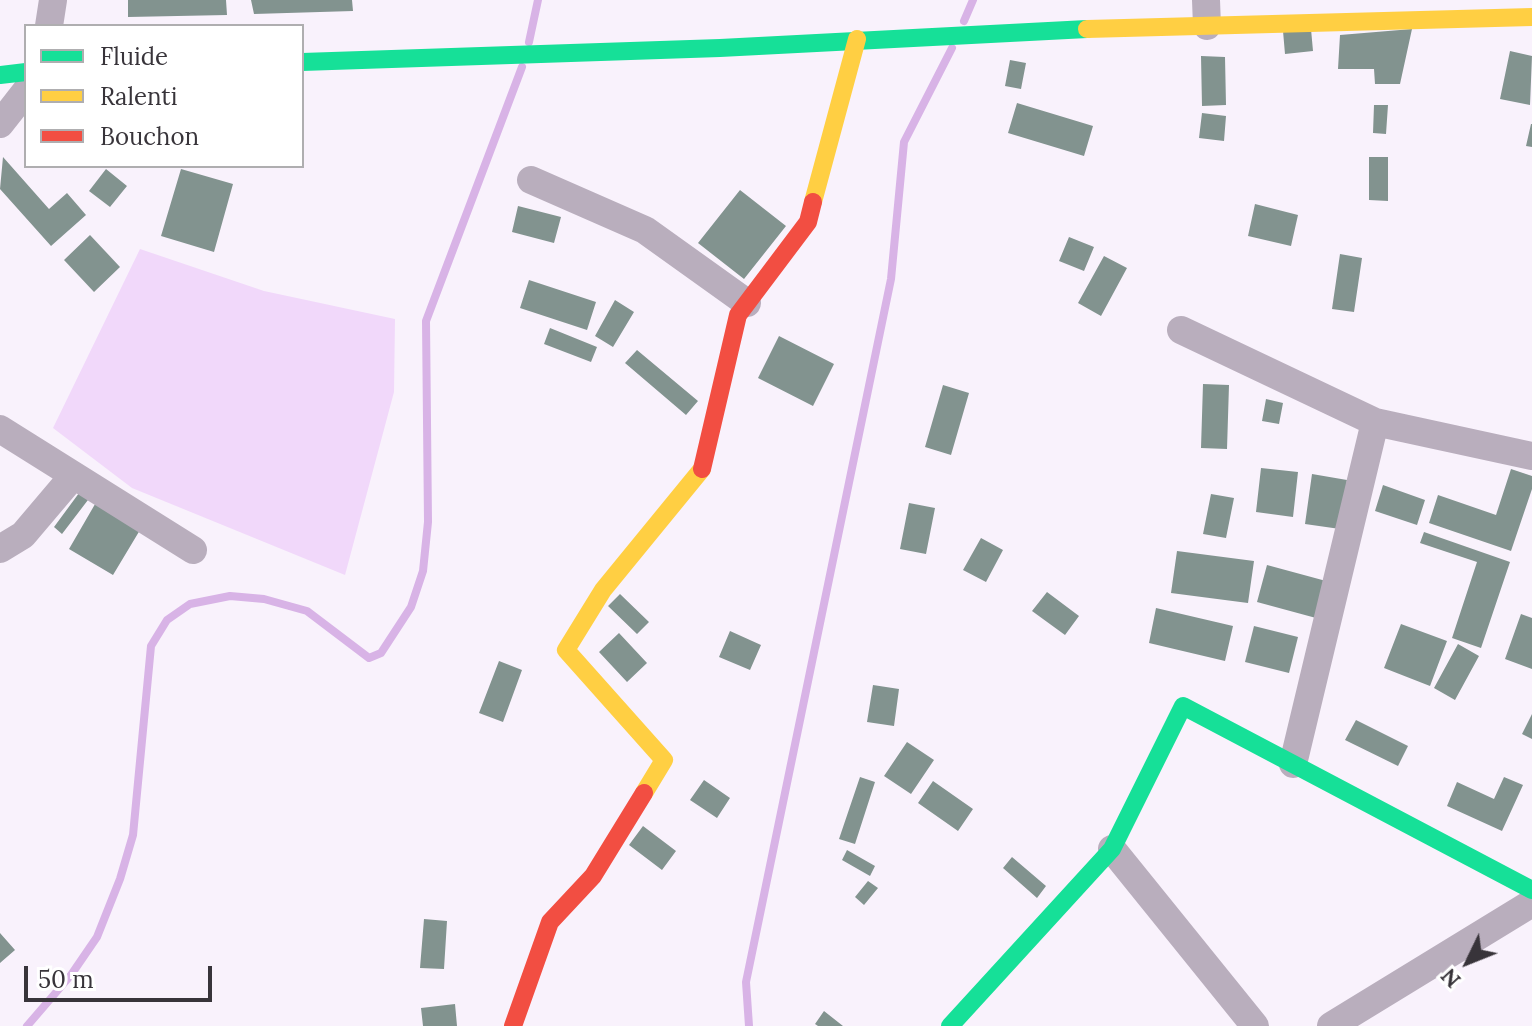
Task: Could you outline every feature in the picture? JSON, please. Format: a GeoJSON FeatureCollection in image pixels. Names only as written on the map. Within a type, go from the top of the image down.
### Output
{"type":"FeatureCollection","features":[{"type":"Feature","properties":{"kind":"street"},"geometry":{"type":"LineString","coordinates":[[49,24],[53,0]]}},
{"type":"Feature","properties":{"kind":"street"},"geometry":{"type":"LineString","coordinates":[[304,62],[500,56],[1025,31],[1207,13],[1489,9],[1532,17]]}},
{"type":"Feature","properties":{"kind":"street"},"geometry":{"type":"LineString","coordinates":[[513,1026],[550,922],[593,876],[664,760],[566,650],[603,590],[702,469],[738,315],[808,222],[857,39]]}},
{"type":"Feature","properties":{"kind":"street"},"geometry":{"type":"LineString","coordinates":[[0,75],[24,72]]}},
{"type":"Feature","properties":{"kind":"street"},"geometry":{"type":"LineString","coordinates":[[0,124],[24,94]]}},
{"type":"Feature","properties":{"kind":"street"},"geometry":{"type":"LineString","coordinates":[[531,180],[645,230],[747,303]]}},
{"type":"Feature","properties":{"kind":"street"},"geometry":{"type":"LineString","coordinates":[[1181,330],[1375,422],[1532,456]]}},
{"type":"Feature","properties":{"kind":"street"},"geometry":{"type":"LineString","coordinates":[[1293,764],[1375,422]]}},
{"type":"Feature","properties":{"kind":"street"},"geometry":{"type":"LineString","coordinates":[[0,429],[193,550]]}},
{"type":"Feature","properties":{"kind":"street"},"geometry":{"type":"LineString","coordinates":[[0,549],[23,535],[73,476]]}},
{"type":"Feature","properties":{"kind":"street"},"geometry":{"type":"LineString","coordinates":[[950,1026],[1112,849],[1183,706],[1532,890]]}},
{"type":"Feature","properties":{"kind":"street"},"geometry":{"type":"LineString","coordinates":[[1112,849],[1255,1026]]}},
{"type":"Feature","properties":{"kind":"street"},"geometry":{"type":"LineString","coordinates":[[1331,1026],[1532,903]]}},
{"type":"Feature","properties":{"kind":"shaded area"},"geometry":{"type":"Polygon","coordinates":[[[140,249],[264,291],[395,319],[394,392],[345,575],[132,488],[53,428],[140,249]]]}},
{"type":"Feature","properties":{"kind":"building"},"geometry":{"type":"Polygon","coordinates":[[[128,0],[226,0],[227,15],[128,17],[128,0]]]}},
{"type":"Feature","properties":{"kind":"building"},"geometry":{"type":"Polygon","coordinates":[[[251,0],[352,0],[353,11],[254,14],[251,0]]]}},
{"type":"Feature","properties":{"kind":"building"},"geometry":{"type":"Polygon","coordinates":[[[1311,29],[1313,51],[1285,54],[1283,31],[1311,29]]]}},
{"type":"Feature","properties":{"kind":"building"},"geometry":{"type":"Polygon","coordinates":[[[1412,29],[1400,84],[1375,84],[1374,69],[1338,69],[1340,35],[1412,29]]]}},
{"type":"Feature","properties":{"kind":"building"},"geometry":{"type":"Polygon","coordinates":[[[1510,51],[1532,56],[1530,105],[1500,99],[1510,51]]]}},
{"type":"Feature","properties":{"kind":"building"},"geometry":{"type":"Polygon","coordinates":[[[1201,56],[1225,57],[1226,105],[1202,106],[1201,56]]]}},
{"type":"Feature","properties":{"kind":"building"},"geometry":{"type":"Polygon","coordinates":[[[1010,60],[1026,63],[1021,89],[1005,86],[1010,60]]]}},
{"type":"Feature","properties":{"kind":"building"},"geometry":{"type":"Polygon","coordinates":[[[1017,103],[1093,126],[1084,156],[1008,133],[1017,103]]]}},
{"type":"Feature","properties":{"kind":"building"},"geometry":{"type":"Polygon","coordinates":[[[1374,105],[1388,105],[1386,134],[1373,133],[1374,105]]]}},
{"type":"Feature","properties":{"kind":"building"},"geometry":{"type":"Polygon","coordinates":[[[1202,113],[1226,116],[1224,141],[1199,138],[1202,113]]]}},
{"type":"Feature","properties":{"kind":"building"},"geometry":{"type":"Polygon","coordinates":[[[1532,124],[1532,147],[1526,146],[1532,124]]]}},
{"type":"Feature","properties":{"kind":"building"},"geometry":{"type":"Polygon","coordinates":[[[3,157],[49,209],[67,193],[86,215],[51,246],[0,189],[3,157]]]}},
{"type":"Feature","properties":{"kind":"building"},"geometry":{"type":"Polygon","coordinates":[[[1369,157],[1388,157],[1388,201],[1369,200],[1369,157]]]}},
{"type":"Feature","properties":{"kind":"building"},"geometry":{"type":"Polygon","coordinates":[[[106,169],[127,186],[110,207],[89,191],[106,169]]]}},
{"type":"Feature","properties":{"kind":"building"},"geometry":{"type":"Polygon","coordinates":[[[181,169],[233,184],[214,252],[161,236],[181,169]]]}},
{"type":"Feature","properties":{"kind":"building"},"geometry":{"type":"Polygon","coordinates":[[[740,190],[786,226],[744,279],[698,243],[740,190]]]}},
{"type":"Feature","properties":{"kind":"building"},"geometry":{"type":"Polygon","coordinates":[[[1255,204],[1298,215],[1291,246],[1248,236],[1255,204]]]}},
{"type":"Feature","properties":{"kind":"building"},"geometry":{"type":"Polygon","coordinates":[[[518,206],[561,217],[554,243],[512,232],[518,206]]]}},
{"type":"Feature","properties":{"kind":"building"},"geometry":{"type":"Polygon","coordinates":[[[90,235],[120,267],[94,292],[64,260],[90,235]]]}},
{"type":"Feature","properties":{"kind":"building"},"geometry":{"type":"Polygon","coordinates":[[[1069,237],[1094,247],[1084,271],[1059,261],[1069,237]]]}},
{"type":"Feature","properties":{"kind":"building"},"geometry":{"type":"Polygon","coordinates":[[[1340,254],[1362,258],[1354,312],[1332,309],[1340,254]]]}},
{"type":"Feature","properties":{"kind":"building"},"geometry":{"type":"Polygon","coordinates":[[[1104,256],[1127,268],[1101,316],[1078,303],[1104,256]]]}},
{"type":"Feature","properties":{"kind":"building"},"geometry":{"type":"Polygon","coordinates":[[[529,280],[596,302],[587,330],[520,308],[529,280]]]}},
{"type":"Feature","properties":{"kind":"building"},"geometry":{"type":"Polygon","coordinates":[[[615,300],[634,312],[613,347],[595,336],[615,300]]]}},
{"type":"Feature","properties":{"kind":"building"},"geometry":{"type":"Polygon","coordinates":[[[550,328],[597,347],[591,362],[544,344],[550,328]]]}},
{"type":"Feature","properties":{"kind":"building"},"geometry":{"type":"Polygon","coordinates":[[[779,336],[834,364],[813,406],[758,378],[779,336]]]}},
{"type":"Feature","properties":{"kind":"building"},"geometry":{"type":"Polygon","coordinates":[[[637,350],[698,401],[686,415],[625,363],[637,350]]]}},
{"type":"Feature","properties":{"kind":"building"},"geometry":{"type":"Polygon","coordinates":[[[1203,384],[1229,385],[1227,449],[1201,448],[1203,384]]]}},
{"type":"Feature","properties":{"kind":"building"},"geometry":{"type":"Polygon","coordinates":[[[943,385],[969,393],[951,455],[925,447],[943,385]]]}},
{"type":"Feature","properties":{"kind":"building"},"geometry":{"type":"Polygon","coordinates":[[[1266,399],[1283,403],[1279,424],[1262,421],[1266,399]]]}},
{"type":"Feature","properties":{"kind":"building"},"geometry":{"type":"Polygon","coordinates":[[[1261,468],[1298,472],[1293,517],[1256,512],[1261,468]]]}},
{"type":"Feature","properties":{"kind":"building"},"geometry":{"type":"Polygon","coordinates":[[[1511,469],[1532,476],[1532,489],[1511,551],[1429,523],[1438,495],[1496,515],[1511,469]]]}},
{"type":"Feature","properties":{"kind":"building"},"geometry":{"type":"Polygon","coordinates":[[[1312,474],[1347,480],[1340,529],[1305,524],[1312,474]]]}},
{"type":"Feature","properties":{"kind":"building"},"geometry":{"type":"Polygon","coordinates":[[[1383,485],[1425,500],[1417,525],[1375,511],[1383,485]]]}},
{"type":"Feature","properties":{"kind":"building"},"geometry":{"type":"Polygon","coordinates":[[[82,489],[91,496],[62,534],[54,527],[82,489]]]}},
{"type":"Feature","properties":{"kind":"building"},"geometry":{"type":"Polygon","coordinates":[[[1211,494],[1234,498],[1226,538],[1203,534],[1211,494]]]}},
{"type":"Feature","properties":{"kind":"building"},"geometry":{"type":"Polygon","coordinates":[[[98,499],[143,525],[113,575],[69,549],[98,499]]]}},
{"type":"Feature","properties":{"kind":"building"},"geometry":{"type":"Polygon","coordinates":[[[909,503],[935,508],[926,554],[900,549],[909,503]]]}},
{"type":"Feature","properties":{"kind":"building"},"geometry":{"type":"Polygon","coordinates":[[[1424,532],[1510,562],[1481,648],[1452,638],[1477,562],[1420,543],[1424,532]]]}},
{"type":"Feature","properties":{"kind":"building"},"geometry":{"type":"Polygon","coordinates":[[[981,538],[1003,550],[986,582],[963,570],[981,538]]]}},
{"type":"Feature","properties":{"kind":"building"},"geometry":{"type":"Polygon","coordinates":[[[1177,551],[1254,561],[1248,603],[1171,593],[1177,551]]]}},
{"type":"Feature","properties":{"kind":"building"},"geometry":{"type":"Polygon","coordinates":[[[1267,565],[1326,581],[1316,618],[1257,602],[1267,565]]]}},
{"type":"Feature","properties":{"kind":"building"},"geometry":{"type":"Polygon","coordinates":[[[1047,592],[1079,616],[1065,635],[1032,611],[1047,592]]]}},
{"type":"Feature","properties":{"kind":"building"},"geometry":{"type":"Polygon","coordinates":[[[620,594],[649,622],[637,634],[608,606],[620,594]]]}},
{"type":"Feature","properties":{"kind":"building"},"geometry":{"type":"Polygon","coordinates":[[[1156,608],[1233,626],[1225,661],[1149,643],[1156,608]]]}},
{"type":"Feature","properties":{"kind":"building"},"geometry":{"type":"Polygon","coordinates":[[[1521,614],[1532,618],[1532,669],[1505,659],[1521,614]]]}},
{"type":"Feature","properties":{"kind":"building"},"geometry":{"type":"Polygon","coordinates":[[[1401,624],[1447,641],[1430,686],[1384,668],[1401,624]]]}},
{"type":"Feature","properties":{"kind":"building"},"geometry":{"type":"Polygon","coordinates":[[[1254,626],[1298,637],[1289,673],[1245,662],[1254,626]]]}},
{"type":"Feature","properties":{"kind":"building"},"geometry":{"type":"Polygon","coordinates":[[[730,631],[761,645],[750,670],[719,657],[730,631]]]}},
{"type":"Feature","properties":{"kind":"building"},"geometry":{"type":"Polygon","coordinates":[[[619,633],[647,663],[627,682],[599,652],[619,633]]]}},
{"type":"Feature","properties":{"kind":"building"},"geometry":{"type":"Polygon","coordinates":[[[1458,644],[1479,656],[1455,700],[1434,688],[1458,644]]]}},
{"type":"Feature","properties":{"kind":"building"},"geometry":{"type":"Polygon","coordinates":[[[499,661],[522,670],[503,722],[479,713],[499,661]]]}},
{"type":"Feature","properties":{"kind":"building"},"geometry":{"type":"Polygon","coordinates":[[[873,685],[899,689],[894,726],[867,722],[873,685]]]}},
{"type":"Feature","properties":{"kind":"building"},"geometry":{"type":"Polygon","coordinates":[[[1532,714],[1532,739],[1522,734],[1532,714]]]}},
{"type":"Feature","properties":{"kind":"building"},"geometry":{"type":"Polygon","coordinates":[[[1356,720],[1408,746],[1398,766],[1345,740],[1356,720]]]}},
{"type":"Feature","properties":{"kind":"building"},"geometry":{"type":"Polygon","coordinates":[[[907,742],[934,760],[911,794],[884,776],[907,742]]]}},
{"type":"Feature","properties":{"kind":"building"},"geometry":{"type":"Polygon","coordinates":[[[860,777],[875,782],[855,844],[839,839],[860,777]]]}},
{"type":"Feature","properties":{"kind":"building"},"geometry":{"type":"Polygon","coordinates":[[[1504,777],[1523,785],[1502,831],[1447,806],[1457,782],[1494,799],[1504,777]]]}},
{"type":"Feature","properties":{"kind":"building"},"geometry":{"type":"Polygon","coordinates":[[[704,780],[730,798],[717,818],[690,800],[704,780]]]}},
{"type":"Feature","properties":{"kind":"building"},"geometry":{"type":"Polygon","coordinates":[[[933,781],[973,809],[958,831],[918,803],[933,781]]]}},
{"type":"Feature","properties":{"kind":"building"},"geometry":{"type":"Polygon","coordinates":[[[643,826],[676,851],[662,870],[629,845],[643,826]]]}},
{"type":"Feature","properties":{"kind":"building"},"geometry":{"type":"Polygon","coordinates":[[[847,850],[875,866],[870,876],[842,860],[847,850]]]}},
{"type":"Feature","properties":{"kind":"building"},"geometry":{"type":"Polygon","coordinates":[[[1012,857],[1046,886],[1037,898],[1003,868],[1012,857]]]}},
{"type":"Feature","properties":{"kind":"building"},"geometry":{"type":"Polygon","coordinates":[[[868,881],[878,888],[864,905],[855,897],[868,881]]]}},
{"type":"Feature","properties":{"kind":"building"},"geometry":{"type":"Polygon","coordinates":[[[424,919],[447,921],[444,969],[420,968],[424,919]]]}},
{"type":"Feature","properties":{"kind":"building"},"geometry":{"type":"Polygon","coordinates":[[[0,933],[15,950],[0,963],[0,933]]]}},
{"type":"Feature","properties":{"kind":"building"},"geometry":{"type":"Polygon","coordinates":[[[455,1004],[457,1026],[423,1026],[421,1008],[455,1004]]]}},
{"type":"Feature","properties":{"kind":"building"},"geometry":{"type":"Polygon","coordinates":[[[824,1011],[843,1026],[815,1024],[824,1011]]]}},
{"type":"Feature","properties":{"kind":"waterway"},"geometry":{"type":"LineString","coordinates":[[529,42],[538,0]]}},
{"type":"Feature","properties":{"kind":"waterway"},"geometry":{"type":"LineString","coordinates":[[964,21],[973,0]]}},
{"type":"Feature","properties":{"kind":"waterway"},"geometry":{"type":"LineString","coordinates":[[749,1026],[746,982],[891,279],[904,142],[952,48]]}},
{"type":"Feature","properties":{"kind":"waterway"},"geometry":{"type":"LineString","coordinates":[[27,1026],[71,975],[97,937],[120,879],[133,835],[151,646],[167,620],[190,604],[230,596],[264,599],[307,611],[369,658],[381,653],[411,607],[423,571],[428,522],[426,321],[522,67]]}},
{"type":"Feature","properties":{"kind":"traffic: fast"},"geometry":{"type":"LineString","coordinates":[[304,62],[720,48],[1087,29]]}},
{"type":"Feature","properties":{"kind":"traffic: fast"},"geometry":{"type":"LineString","coordinates":[[0,75],[24,72]]}},
{"type":"Feature","properties":{"kind":"traffic: fast"},"geometry":{"type":"LineString","coordinates":[[950,1026],[1112,849],[1183,706],[1532,890]]}},
{"type":"Feature","properties":{"kind":"traffic: slow"},"geometry":{"type":"LineString","coordinates":[[1087,29],[1532,17]]}},
{"type":"Feature","properties":{"kind":"traffic: slow"},"geometry":{"type":"LineString","coordinates":[[813,202],[857,39]]}},
{"type":"Feature","properties":{"kind":"traffic: slow"},"geometry":{"type":"LineString","coordinates":[[644,793],[664,760],[566,650],[603,590],[702,469]]}},
{"type":"Feature","properties":{"kind":"traffic: jam"},"geometry":{"type":"LineString","coordinates":[[702,469],[738,315],[808,222],[813,202]]}},
{"type":"Feature","properties":{"kind":"traffic: jam"},"geometry":{"type":"LineString","coordinates":[[513,1026],[550,922],[593,876],[644,793]]}}]}
